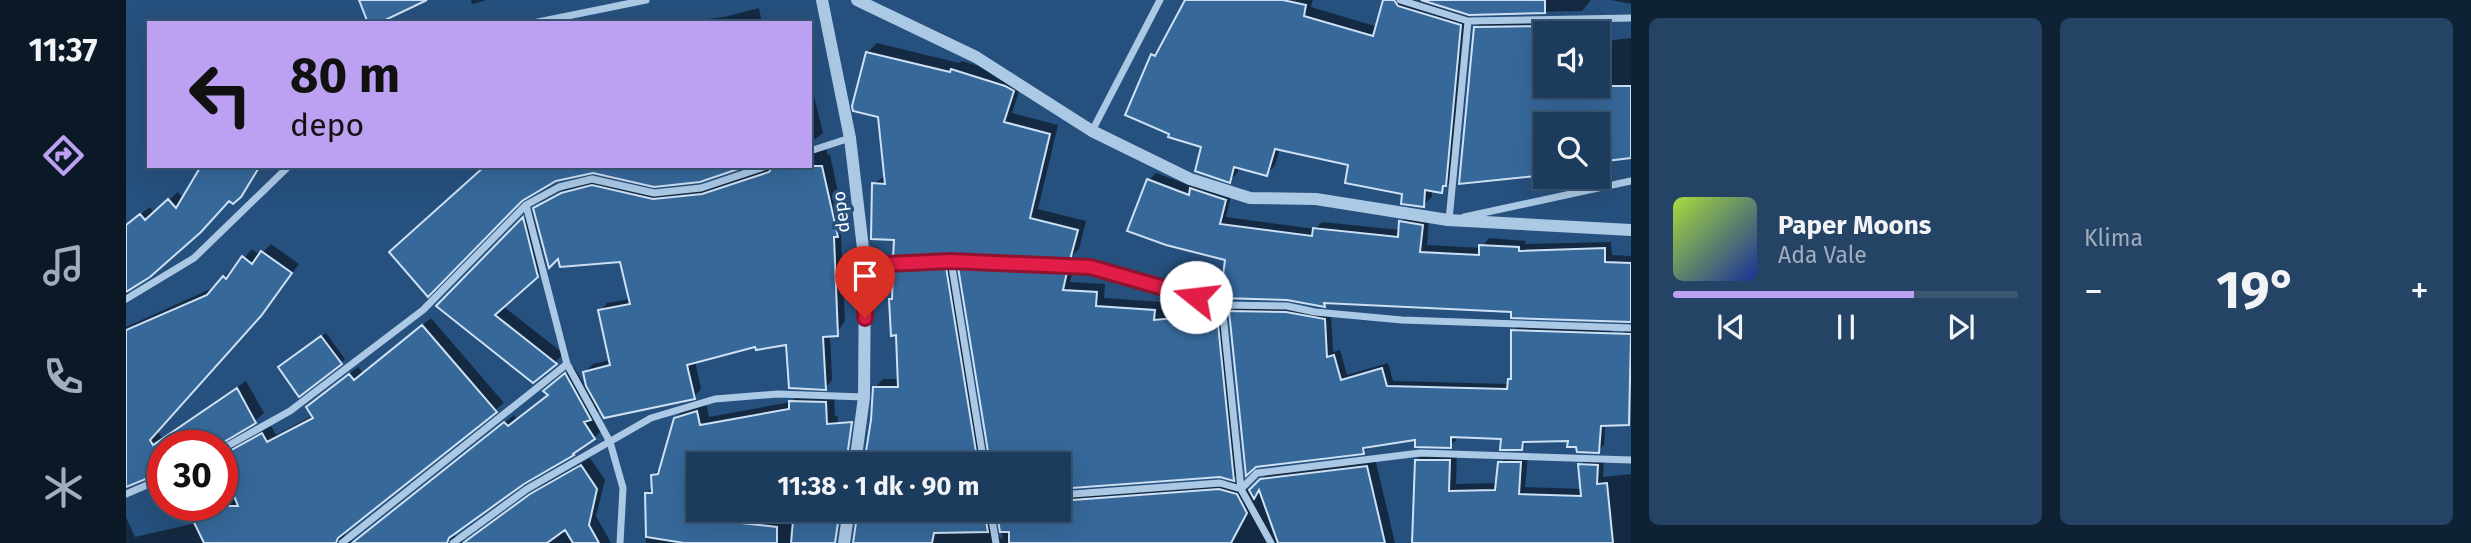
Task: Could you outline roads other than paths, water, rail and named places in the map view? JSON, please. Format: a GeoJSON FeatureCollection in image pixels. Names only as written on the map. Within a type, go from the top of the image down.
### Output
{"type":"FeatureCollection","features":[{"type":"Feature","properties":{"kind":"street"},"geometry":{"type":"LineString","coordinates":[[543,21],[646,0]]}},
{"type":"Feature","properties":{"kind":"street","name":"depo"},"geometry":{"type":"LineString","coordinates":[[822,0],[850,138],[865,265],[864,397],[857,452]]}},
{"type":"Feature","properties":{"kind":"street"},"geometry":{"type":"LineString","coordinates":[[857,0],[976,57],[1092,131],[1189,179],[1250,198],[1316,199],[1448,220],[1631,230]]}},
{"type":"Feature","properties":{"kind":"street"},"geometry":{"type":"LineString","coordinates":[[1092,131],[1160,0]]}},
{"type":"Feature","properties":{"kind":"street"},"geometry":{"type":"LineString","coordinates":[[1400,0],[1468,21],[1631,18]]}},
{"type":"Feature","properties":{"kind":"street"},"geometry":{"type":"LineString","coordinates":[[1448,220],[1468,21]]}},
{"type":"Feature","properties":{"kind":"street"},"geometry":{"type":"LineString","coordinates":[[812,150],[850,138]]}},
{"type":"Feature","properties":{"kind":"street"},"geometry":{"type":"LineString","coordinates":[[126,299],[194,258],[287,168]]}},
{"type":"Feature","properties":{"kind":"street"},"geometry":{"type":"LineString","coordinates":[[238,440],[290,411],[423,310],[526,205],[559,187],[592,179],[654,193],[701,188],[761,168]]}},
{"type":"Feature","properties":{"kind":"street"},"geometry":{"type":"LineString","coordinates":[[1448,220],[1631,181]]}},
{"type":"Feature","properties":{"kind":"street"},"geometry":{"type":"LineString","coordinates":[[526,205],[567,364],[610,442],[623,488],[620,543]]}},
{"type":"Feature","properties":{"kind":"street"},"geometry":{"type":"LineString","coordinates":[[865,265],[951,261],[1090,267],[1222,304],[1287,306],[1315,312],[1402,320],[1631,328]]}},
{"type":"Feature","properties":{"kind":"street"},"geometry":{"type":"LineString","coordinates":[[951,261],[982,452]]}},
{"type":"Feature","properties":{"kind":"street"},"geometry":{"type":"LineString","coordinates":[[1222,304],[1241,489],[1271,543]]}},
{"type":"Feature","properties":{"kind":"street"},"geometry":{"type":"LineString","coordinates":[[342,543],[567,364]]}},
{"type":"Feature","properties":{"kind":"street"},"geometry":{"type":"LineString","coordinates":[[453,543],[527,488],[651,418],[715,399],[778,394],[864,397]]}},
{"type":"Feature","properties":{"kind":"street"},"geometry":{"type":"LineString","coordinates":[[1241,489],[1257,472],[1420,453],[1631,460]]}},
{"type":"Feature","properties":{"kind":"street"},"geometry":{"type":"LineString","coordinates":[[1071,494],[1220,483],[1241,489]]}},
{"type":"Feature","properties":{"kind":"street"},"geometry":{"type":"LineString","coordinates":[[126,494],[147,485]]}},
{"type":"Feature","properties":{"kind":"street"},"geometry":{"type":"LineString","coordinates":[[844,543],[847,522]]}},
{"type":"Feature","properties":{"kind":"street"},"geometry":{"type":"LineString","coordinates":[[992,522],[996,543]]}}]}
